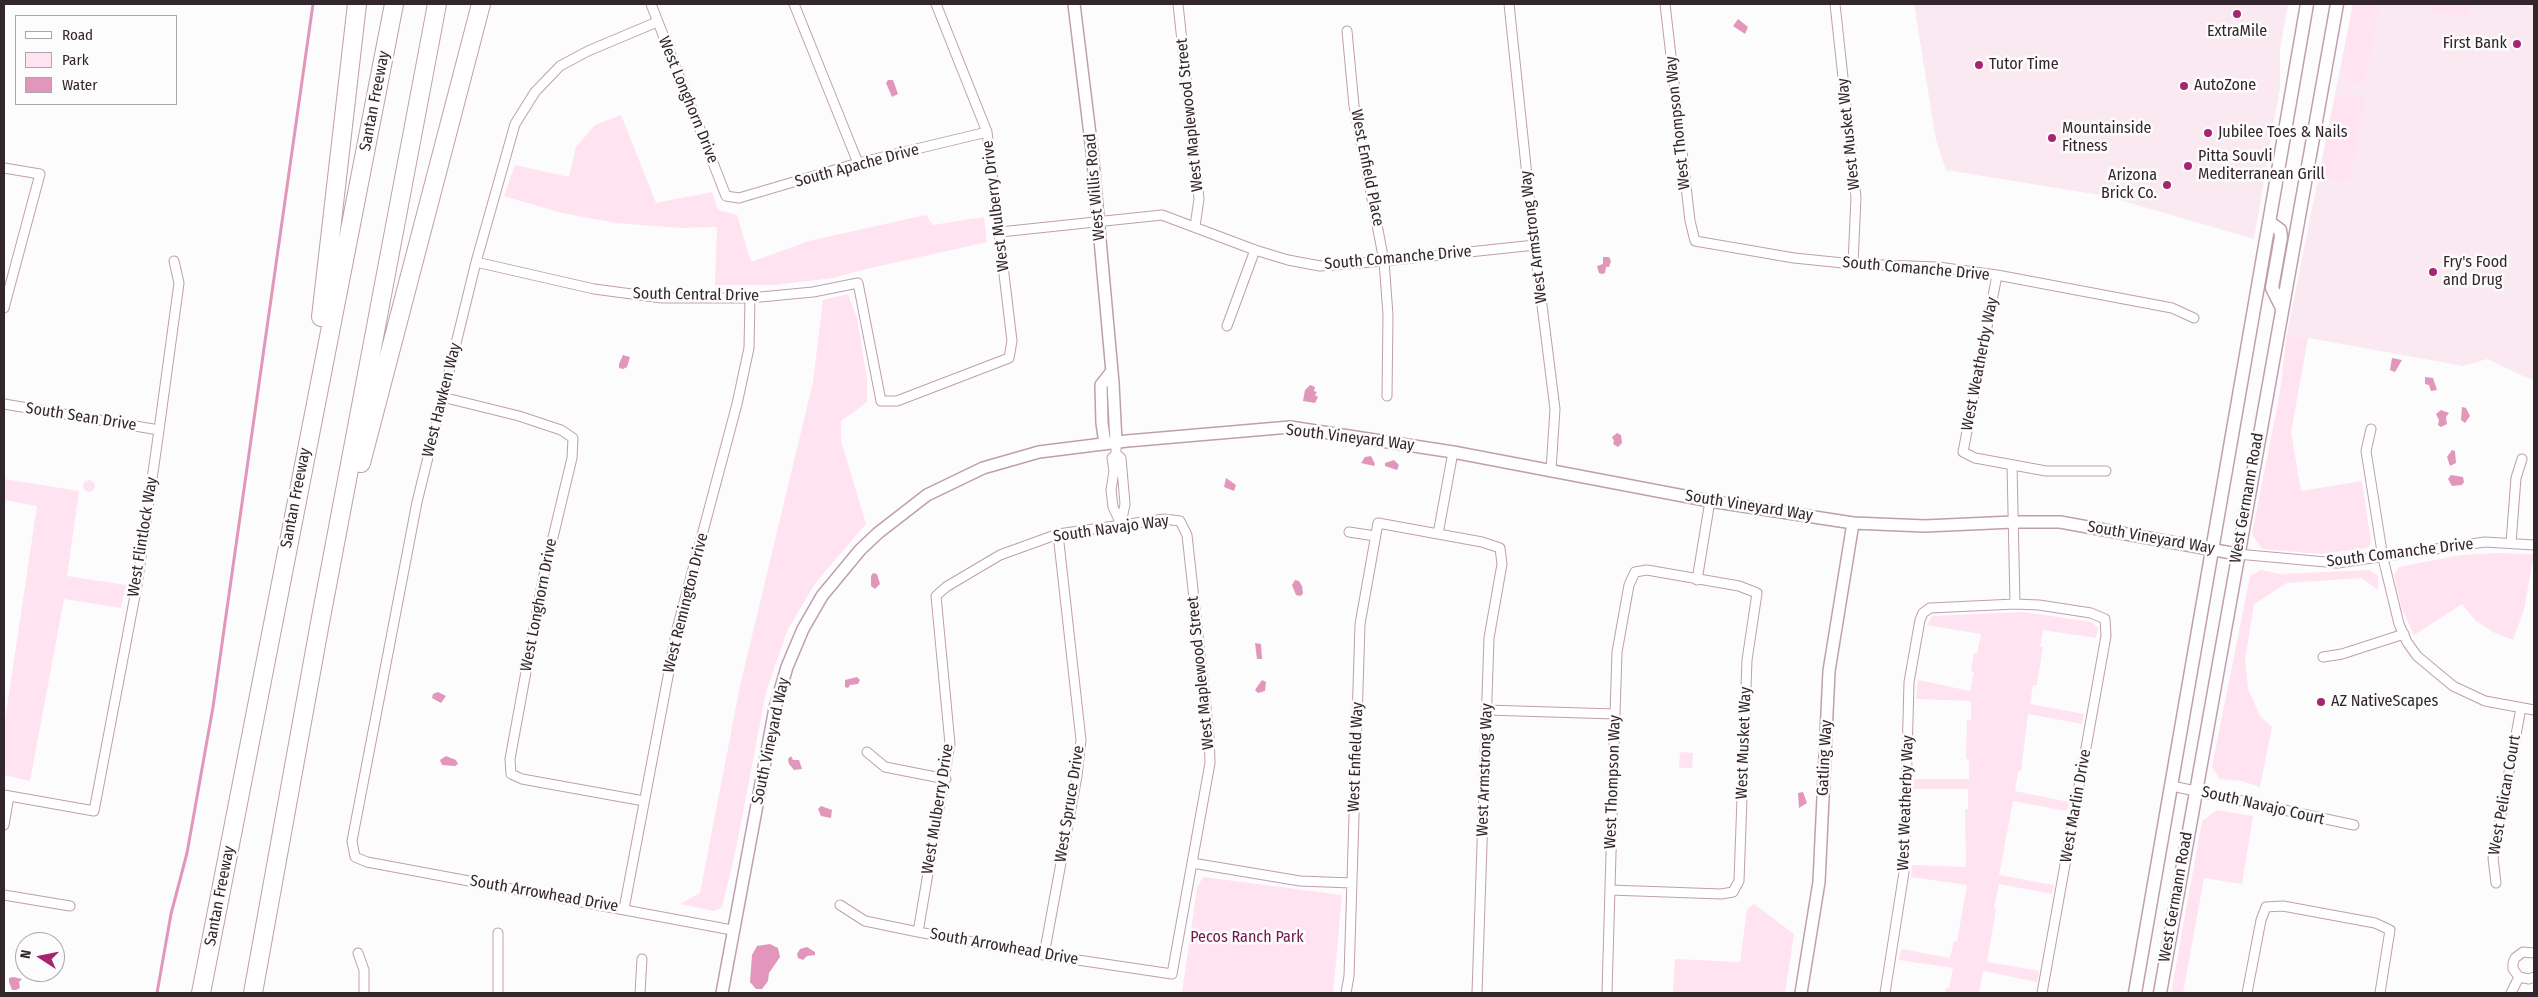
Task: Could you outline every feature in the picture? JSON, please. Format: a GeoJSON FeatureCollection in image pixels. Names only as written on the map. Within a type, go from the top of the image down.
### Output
{"type":"FeatureCollection","features":[{"type":"Feature","properties":{"kind":"highway"},"geometry":{"type":"LineString","coordinates":[[302,471],[332,238],[357,4]]}},
{"type":"Feature","properties":{"kind":"highway","name":"Santan Freeway"},"geometry":{"type":"LineString","coordinates":[[201,993],[394,4]]}},
{"type":"Feature","properties":{"kind":"highway"},"geometry":{"type":"LineString","coordinates":[[253,993],[319,628],[437,4]]}},
{"type":"Feature","properties":{"kind":"highway"},"geometry":{"type":"LineString","coordinates":[[319,628],[482,4]]}},
{"type":"Feature","properties":{"kind":"main road","name":"West Germann Road"},"geometry":{"type":"LineString","coordinates":[[2136,993],[2307,4]]}},
{"type":"Feature","properties":{"kind":"main road","name":"West Germann Road"},"geometry":{"type":"LineString","coordinates":[[2160,993],[2237,554],[2337,4]]}},
{"type":"Feature","properties":{"kind":"main road"},"geometry":{"type":"LineString","coordinates":[[2269,222],[2280,230],[2281,237],[2272,288],[2282,308]]}},
{"type":"Feature","properties":{"kind":"street","name":"West Longhorn Drive"},"geometry":{"type":"LineString","coordinates":[[651,4],[726,196]]}},
{"type":"Feature","properties":{"kind":"street"},"geometry":{"type":"LineString","coordinates":[[794,4],[858,163]]}},
{"type":"Feature","properties":{"kind":"street","name":"West Mulberry Drive"},"geometry":{"type":"LineString","coordinates":[[881,400],[897,401],[1009,358],[1012,341],[987,132],[936,4]]}},
{"type":"Feature","properties":{"kind":"street","name":"West Willis Road"},"geometry":{"type":"LineString","coordinates":[[1074,4],[1112,370],[1101,385],[1102,423],[1112,446],[1121,458],[1125,504],[1121,524]]}},
{"type":"Feature","properties":{"kind":"street","name":"West Maplewood Street"},"geometry":{"type":"LineString","coordinates":[[1178,4],[1199,199],[1195,226]]}},
{"type":"Feature","properties":{"kind":"street","name":"West Armstrong Way"},"geometry":{"type":"LineString","coordinates":[[1509,4],[1555,409],[1551,470]]}},
{"type":"Feature","properties":{"kind":"street","name":"West Thompson Way"},"geometry":{"type":"LineString","coordinates":[[1665,4],[1690,221],[1694,241]]}},
{"type":"Feature","properties":{"kind":"street","name":"West Musket Way"},"geometry":{"type":"LineString","coordinates":[[1835,4],[1856,197],[1853,264]]}},
{"type":"Feature","properties":{"kind":"street","name":"West Hawken Way"},"geometry":{"type":"LineString","coordinates":[[355,857],[352,841],[404,556],[476,262],[511,134],[523,108],[535,92],[560,66],[588,51],[657,22]]}},
{"type":"Feature","properties":{"kind":"street","name":"West Enfield Place"},"geometry":{"type":"LineString","coordinates":[[1347,31],[1354,106],[1384,261],[1388,315],[1387,396]]}},
{"type":"Feature","properties":{"kind":"street","name":"South Apache Drive"},"geometry":{"type":"LineString","coordinates":[[726,196],[739,198],[858,163],[987,132]]}},
{"type":"Feature","properties":{"kind":"street"},"geometry":{"type":"LineString","coordinates":[[4,168],[40,174],[4,308]]}},
{"type":"Feature","properties":{"kind":"street","name":"South Comanche Drive"},"geometry":{"type":"LineString","coordinates":[[1000,232],[1162,215],[1255,250],[1288,260],[1320,266],[1535,245]]}},
{"type":"Feature","properties":{"kind":"street","name":"South Comanche Drive"},"geometry":{"type":"LineString","coordinates":[[1694,241],[1794,258],[1853,264],[1938,268],[1997,275],[2172,308],[2194,318]]}},
{"type":"Feature","properties":{"kind":"street"},"geometry":{"type":"LineString","coordinates":[[1227,326],[1255,250]]}},
{"type":"Feature","properties":{"kind":"street","name":"West Flintlock Way"},"geometry":{"type":"LineString","coordinates":[[6,795],[94,811],[137,585],[179,284],[174,261]]}},
{"type":"Feature","properties":{"kind":"street","name":"South Central Drive"},"geometry":{"type":"LineString","coordinates":[[476,262],[536,277],[628,294],[662,298],[750,298],[813,292],[858,283],[881,400]]}},
{"type":"Feature","properties":{"kind":"street","name":"West Weatherby Way"},"geometry":{"type":"LineString","coordinates":[[1997,275],[1962,452],[1975,458],[2012,465]]}},
{"type":"Feature","properties":{"kind":"street","name":"West Remington Drive"},"geometry":{"type":"LineString","coordinates":[[624,909],[677,629],[737,404],[749,348],[750,298]]}},
{"type":"Feature","properties":{"kind":"street","name":"West Longhorn Drive"},"geometry":{"type":"LineString","coordinates":[[442,397],[519,416],[560,430],[573,438],[572,458],[543,579],[510,759],[511,774],[522,778],[644,801]]}},
{"type":"Feature","properties":{"kind":"street","name":"South Sean Drive"},"geometry":{"type":"LineString","coordinates":[[4,404],[159,430]]}},
{"type":"Feature","properties":{"kind":"street","name":"South Vineyard Way"},"geometry":{"type":"LineString","coordinates":[[732,930],[775,708],[787,667],[803,629],[822,596],[872,539],[902,512],[927,495],[983,468],[1038,452],[1290,427],[1453,452],[1710,501],[1854,523],[1925,526],[2060,522],[2237,554]]}},
{"type":"Feature","properties":{"kind":"street"},"geometry":{"type":"LineString","coordinates":[[2371,430],[2366,451],[2384,558],[2399,624],[2404,634],[2417,656],[2453,686],[2485,701],[2534,710]]}},
{"type":"Feature","properties":{"kind":"street"},"geometry":{"type":"LineString","coordinates":[[1438,534],[1453,452]]}},
{"type":"Feature","properties":{"kind":"street"},"geometry":{"type":"LineString","coordinates":[[2511,543],[2516,478],[2522,459]]}},
{"type":"Feature","properties":{"kind":"street"},"geometry":{"type":"LineString","coordinates":[[2015,604],[2012,465],[2046,471],[2106,471]]}},
{"type":"Feature","properties":{"kind":"street"},"geometry":{"type":"LineString","coordinates":[[1696,580],[1710,501]]}},
{"type":"Feature","properties":{"kind":"street","name":"South Navajo Way"},"geometry":{"type":"LineString","coordinates":[[936,596],[946,587],[1000,555],[1058,534],[1164,519],[1180,521]]}},
{"type":"Feature","properties":{"kind":"street","name":"West Maplewood Street"},"geometry":{"type":"LineString","coordinates":[[1172,974],[1210,763],[1209,736],[1187,535],[1180,521]]}},
{"type":"Feature","properties":{"kind":"street","name":"West Enfield Way"},"geometry":{"type":"LineString","coordinates":[[1346,993],[1349,976],[1360,624],[1375,536],[1378,523],[1438,534]]}},
{"type":"Feature","properties":{"kind":"street","name":"Gatling Way"},"geometry":{"type":"LineString","coordinates":[[1801,993],[1819,882],[1829,671],[1854,523]]}},
{"type":"Feature","properties":{"kind":"street"},"geometry":{"type":"LineString","coordinates":[[1350,532],[1375,536]]}},
{"type":"Feature","properties":{"kind":"street","name":"West Spruce Drive"},"geometry":{"type":"LineString","coordinates":[[1044,955],[1077,776],[1081,740],[1058,534]]}},
{"type":"Feature","properties":{"kind":"street","name":"West Armstrong Way"},"geometry":{"type":"LineString","coordinates":[[1438,534],[1482,542],[1500,548],[1502,564],[1489,638],[1477,993]]}},
{"type":"Feature","properties":{"kind":"street","name":"South Comanche Drive"},"geometry":{"type":"LineString","coordinates":[[2237,554],[2337,563],[2384,558],[2485,542],[2534,545]]}},
{"type":"Feature","properties":{"kind":"street","name":"West Thompson Way"},"geometry":{"type":"LineString","coordinates":[[1607,993],[1618,652],[1629,585],[1635,572],[1647,570],[1696,580]]}},
{"type":"Feature","properties":{"kind":"street","name":"West Musket Way"},"geometry":{"type":"LineString","coordinates":[[1610,890],[1732,892],[1739,881],[1746,660],[1756,593],[1739,586],[1696,580]]}},
{"type":"Feature","properties":{"kind":"street","name":"West Mulberry Drive"},"geometry":{"type":"LineString","coordinates":[[918,932],[946,779],[950,744],[936,596]]}},
{"type":"Feature","properties":{"kind":"street","name":"West Weatherby Way"},"geometry":{"type":"LineString","coordinates":[[1886,993],[1904,872],[1909,682],[1923,613],[1930,608],[2015,604]]}},
{"type":"Feature","properties":{"kind":"street","name":"West Marlin Drive"},"geometry":{"type":"LineString","coordinates":[[2015,604],[2039,605],[2091,613],[2105,619],[2106,636],[2042,993]]}},
{"type":"Feature","properties":{"kind":"street"},"geometry":{"type":"LineString","coordinates":[[2323,657],[2342,654],[2404,634]]}},
{"type":"Feature","properties":{"kind":"street","name":"West Pelican Court"},"geometry":{"type":"LineString","coordinates":[[2496,883],[2493,858],[2521,708]]}},
{"type":"Feature","properties":{"kind":"street"},"geometry":{"type":"LineString","coordinates":[[1486,710],[1615,714]]}},
{"type":"Feature","properties":{"kind":"street"},"geometry":{"type":"LineString","coordinates":[[867,752],[885,767],[946,779]]}},
{"type":"Feature","properties":{"kind":"street","name":"South Navajo Court"},"geometry":{"type":"LineString","coordinates":[[2172,786],[2354,825]]}},
{"type":"Feature","properties":{"kind":"street"},"geometry":{"type":"LineString","coordinates":[[4,825],[6,795]]}},
{"type":"Feature","properties":{"kind":"street","name":"South Arrowhead Drive"},"geometry":{"type":"LineString","coordinates":[[355,857],[367,862],[732,930]]}},
{"type":"Feature","properties":{"kind":"street"},"geometry":{"type":"LineString","coordinates":[[1192,863],[1300,881],[1352,883]]}},
{"type":"Feature","properties":{"kind":"street"},"geometry":{"type":"LineString","coordinates":[[4,894],[70,906]]}},
{"type":"Feature","properties":{"kind":"street","name":"South Arrowhead Drive"},"geometry":{"type":"LineString","coordinates":[[840,904],[865,921],[1044,955],[1172,974]]}},
{"type":"Feature","properties":{"kind":"street"},"geometry":{"type":"LineString","coordinates":[[2247,993],[2261,920],[2266,908],[2283,906],[2375,923],[2390,930],[2380,993]]}},
{"type":"Feature","properties":{"kind":"street"},"geometry":{"type":"LineString","coordinates":[[722,993],[732,930]]}},
{"type":"Feature","properties":{"kind":"street"},"geometry":{"type":"LineString","coordinates":[[498,933],[498,993]]}},
{"type":"Feature","properties":{"kind":"street"},"geometry":{"type":"LineString","coordinates":[[2534,953],[2523,952],[2515,958],[2514,968],[2519,977],[2529,979],[2534,977]]}},
{"type":"Feature","properties":{"kind":"street"},"geometry":{"type":"LineString","coordinates":[[358,953],[364,970],[364,993]]}},
{"type":"Feature","properties":{"kind":"street"},"geometry":{"type":"LineString","coordinates":[[640,993],[642,960]]}},
{"type":"Feature","properties":{"kind":"street"},"geometry":{"type":"LineString","coordinates":[[2511,993],[2519,977]]}},
{"type":"Feature","properties":{"kind":"shaded area"},"geometry":{"type":"Polygon","coordinates":[[[1914,4],[2288,4],[2280,49],[2280,88],[2254,239],[2106,196],[1946,170],[1936,140],[1914,4]]]}},
{"type":"Feature","properties":{"kind":"shaded area"},"geometry":{"type":"Polygon","coordinates":[[[2353,4],[2534,4],[2534,381],[2487,359],[2463,366],[2287,334],[2353,4]]]}},
{"type":"Feature","properties":{"kind":"green space"},"geometry":{"type":"Polygon","coordinates":[[[2353,4],[2379,4],[2365,83],[2347,81],[2341,69],[2353,4]]]}},
{"type":"Feature","properties":{"kind":"green space"},"geometry":{"type":"Polygon","coordinates":[[[2432,4],[2470,4],[2467,18],[2434,11],[2432,4]]]}},
{"type":"Feature","properties":{"kind":"green space"},"geometry":{"type":"Polygon","coordinates":[[[2346,94],[2362,98],[2364,101],[2350,177],[2346,180],[2326,177],[2321,170],[2334,102],[2346,94]]]}},
{"type":"Feature","properties":{"kind":"green space"},"geometry":{"type":"Polygon","coordinates":[[[621,115],[656,203],[712,192],[718,210],[737,215],[751,262],[809,241],[926,215],[933,225],[984,217],[987,242],[833,278],[775,285],[715,285],[717,227],[681,228],[616,223],[562,213],[504,196],[515,165],[569,177],[576,147],[595,125],[621,115]]]}},
{"type":"Feature","properties":{"kind":"green space"},"geometry":{"type":"Polygon","coordinates":[[[848,294],[857,318],[867,379],[867,402],[841,421],[841,441],[866,524],[816,582],[787,631],[766,692],[736,849],[722,907],[714,911],[680,904],[700,893],[740,686],[813,382],[823,300],[848,294]]]}},
{"type":"Feature","properties":{"kind":"green space"},"geometry":{"type":"Polygon","coordinates":[[[2287,334],[2308,338],[2291,432],[2301,491],[2362,481],[2371,543],[2367,548],[2321,554],[2262,549],[2252,534],[2280,392],[2287,334]]]}},
{"type":"Feature","properties":{"kind":"green space"},"geometry":{"type":"Polygon","coordinates":[[[4,479],[79,491],[67,576],[126,585],[121,608],[64,599],[30,781],[4,775],[4,727],[37,506],[4,500],[4,479]]]}},
{"type":"Feature","properties":{"kind":"green space"},"geometry":{"type":"Polygon","coordinates":[[[87,480],[91,480],[95,486],[91,492],[87,492],[83,488],[83,484],[87,480]]]}},
{"type":"Feature","properties":{"kind":"green space"},"geometry":{"type":"Polygon","coordinates":[[[2495,553],[2534,554],[2524,610],[2513,640],[2493,632],[2476,621],[2462,604],[2414,635],[2401,606],[2394,575],[2399,567],[2461,555],[2495,553]]]}},
{"type":"Feature","properties":{"kind":"green space"},"geometry":{"type":"Polygon","coordinates":[[[2261,570],[2281,574],[2370,570],[2378,576],[2378,590],[2362,578],[2287,583],[2254,604],[2245,660],[2248,689],[2260,716],[2272,727],[2260,787],[2242,781],[2220,779],[2212,767],[2250,576],[2261,570]]]}},
{"type":"Feature","properties":{"kind":"green space"},"geometry":{"type":"Polygon","coordinates":[[[2023,612],[2092,622],[2098,628],[2096,638],[2043,630],[2040,647],[2043,647],[2037,685],[2033,685],[2030,704],[2084,714],[2082,724],[2028,714],[2021,771],[2018,771],[2015,791],[2069,802],[2067,811],[2013,801],[1999,875],[2054,885],[2052,894],[1999,884],[1994,908],[1996,909],[1987,962],[2039,971],[2037,982],[1983,971],[1979,993],[1945,993],[1946,988],[1949,988],[1953,968],[1899,960],[1901,949],[1950,958],[1954,941],[1957,941],[1967,885],[1911,877],[1912,865],[1966,867],[1965,809],[1968,809],[1968,789],[1913,789],[1914,779],[1969,779],[1969,759],[1966,759],[1967,720],[1971,720],[1971,701],[1916,699],[1918,680],[1970,691],[1974,672],[1971,671],[1974,653],[1977,654],[1981,634],[1927,625],[1932,616],[2023,612]]]}},
{"type":"Feature","properties":{"kind":"green space"},"geometry":{"type":"Polygon","coordinates":[[[1680,752],[1693,753],[1692,768],[1679,768],[1680,752]]]}},
{"type":"Feature","properties":{"kind":"green space"},"geometry":{"type":"Polygon","coordinates":[[[2217,810],[2253,816],[2242,884],[2204,878],[2183,993],[2171,993],[2202,821],[2217,810]]]}},
{"type":"Feature","properties":{"kind":"green space","name":"Pecos Ranch Park"},"geometry":{"type":"Polygon","coordinates":[[[1203,877],[1342,895],[1333,993],[1182,993],[1197,888],[1203,877]]]}},
{"type":"Feature","properties":{"kind":"green space"},"geometry":{"type":"Polygon","coordinates":[[[1754,904],[1794,934],[1785,993],[1673,993],[1675,959],[1740,962],[1747,909],[1754,904]]]}},
{"type":"Feature","properties":{"kind":"water"},"geometry":{"type":"Polygon","coordinates":[[[1738,19],[1748,27],[1745,34],[1733,26],[1738,19]]]}},
{"type":"Feature","properties":{"kind":"water"},"geometry":{"type":"Polygon","coordinates":[[[888,80],[893,80],[898,94],[892,97],[886,83],[888,80]]]}},
{"type":"Feature","properties":{"kind":"water"},"geometry":{"type":"Polygon","coordinates":[[[1603,257],[1609,257],[1611,261],[1609,267],[1606,267],[1605,273],[1602,274],[1599,273],[1597,266],[1603,264],[1603,257]]]}},
{"type":"Feature","properties":{"kind":"water"},"geometry":{"type":"Polygon","coordinates":[[[623,355],[630,357],[627,367],[623,369],[619,368],[619,364],[623,355]]]}},
{"type":"Feature","properties":{"kind":"water"},"geometry":{"type":"Polygon","coordinates":[[[2392,358],[2402,360],[2395,372],[2390,370],[2392,358]]]}},
{"type":"Feature","properties":{"kind":"water"},"geometry":{"type":"Polygon","coordinates":[[[2425,377],[2433,378],[2437,390],[2431,391],[2429,385],[2425,384],[2425,377]]]}},
{"type":"Feature","properties":{"kind":"water"},"geometry":{"type":"Polygon","coordinates":[[[1310,385],[1315,387],[1314,391],[1317,392],[1315,395],[1318,397],[1315,403],[1303,401],[1305,390],[1310,385]]]}},
{"type":"Feature","properties":{"kind":"water"},"geometry":{"type":"Polygon","coordinates":[[[2462,407],[2466,408],[2470,416],[2465,423],[2461,420],[2462,407]]]}},
{"type":"Feature","properties":{"kind":"water"},"geometry":{"type":"Polygon","coordinates":[[[2441,410],[2449,413],[2446,417],[2447,424],[2441,427],[2438,425],[2439,420],[2436,414],[2441,410]]]}},
{"type":"Feature","properties":{"kind":"water"},"geometry":{"type":"Polygon","coordinates":[[[1617,433],[1621,435],[1622,443],[1618,447],[1613,444],[1612,437],[1617,433]]]}},
{"type":"Feature","properties":{"kind":"water"},"geometry":{"type":"Polygon","coordinates":[[[2452,450],[2455,451],[2456,463],[2450,466],[2447,457],[2452,450]]]}},
{"type":"Feature","properties":{"kind":"water"},"geometry":{"type":"Polygon","coordinates":[[[1371,456],[1375,464],[1374,466],[1361,463],[1365,457],[1371,456]]]}},
{"type":"Feature","properties":{"kind":"water"},"geometry":{"type":"Polygon","coordinates":[[[1394,460],[1399,465],[1397,470],[1385,466],[1385,463],[1394,460]]]}},
{"type":"Feature","properties":{"kind":"water"},"geometry":{"type":"Polygon","coordinates":[[[2451,475],[2463,477],[2464,482],[2462,485],[2452,486],[2448,479],[2451,475]]]}},
{"type":"Feature","properties":{"kind":"water"},"geometry":{"type":"Polygon","coordinates":[[[1226,478],[1236,485],[1234,491],[1224,487],[1226,478]]]}},
{"type":"Feature","properties":{"kind":"water"},"geometry":{"type":"Polygon","coordinates":[[[873,573],[877,574],[880,584],[875,589],[871,586],[871,576],[873,573]]]}},
{"type":"Feature","properties":{"kind":"water"},"geometry":{"type":"Polygon","coordinates":[[[1295,580],[1299,581],[1302,586],[1303,594],[1300,596],[1296,595],[1292,585],[1295,580]]]}},
{"type":"Feature","properties":{"kind":"water"},"geometry":{"type":"Polygon","coordinates":[[[1255,643],[1261,644],[1262,659],[1257,659],[1255,643]]]}},
{"type":"Feature","properties":{"kind":"water"},"geometry":{"type":"Polygon","coordinates":[[[857,677],[860,680],[858,684],[850,685],[848,688],[845,687],[845,680],[857,677]]]}},
{"type":"Feature","properties":{"kind":"water"},"geometry":{"type":"Polygon","coordinates":[[[1262,680],[1266,682],[1265,691],[1258,693],[1255,690],[1262,680]]]}},
{"type":"Feature","properties":{"kind":"water"},"geometry":{"type":"Polygon","coordinates":[[[438,692],[446,696],[441,703],[432,698],[433,694],[438,692]]]}},
{"type":"Feature","properties":{"kind":"water"},"geometry":{"type":"Polygon","coordinates":[[[446,756],[456,760],[458,764],[455,766],[442,765],[440,760],[446,756]]]}},
{"type":"Feature","properties":{"kind":"water"},"geometry":{"type":"Polygon","coordinates":[[[791,756],[793,760],[799,760],[802,769],[794,770],[789,764],[788,759],[791,756]]]}},
{"type":"Feature","properties":{"kind":"water"},"geometry":{"type":"Polygon","coordinates":[[[1803,792],[1807,803],[1799,808],[1798,793],[1803,792]]]}},
{"type":"Feature","properties":{"kind":"water"},"geometry":{"type":"Polygon","coordinates":[[[821,806],[832,810],[831,818],[821,816],[818,809],[821,806]]]}},
{"type":"Feature","properties":{"kind":"water"},"geometry":{"type":"Polygon","coordinates":[[[770,944],[778,948],[780,957],[769,973],[768,981],[762,989],[756,989],[750,982],[752,955],[757,946],[770,944]]]}},
{"type":"Feature","properties":{"kind":"water"},"geometry":{"type":"Polygon","coordinates":[[[807,947],[815,952],[815,955],[807,956],[803,960],[798,958],[797,954],[800,949],[807,947]]]}},
{"type":"Feature","properties":{"kind":"water"},"geometry":{"type":"Polygon","coordinates":[[[15,977],[15,982],[19,982],[20,988],[12,990],[9,978],[15,977]]]}},
{"type":"Feature","properties":{"kind":"waterway"},"geometry":{"type":"LineString","coordinates":[[157,993],[171,914],[187,853],[213,707],[313,4]]}},
{"type":"Feature","properties":{"kind":"place","name":"ExtraMile"},"geometry":{"type":"Point","coordinates":[2237,14]}},
{"type":"Feature","properties":{"kind":"place","name":"First Bank"},"geometry":{"type":"Point","coordinates":[2517,44]}},
{"type":"Feature","properties":{"kind":"place","name":"Tutor Time"},"geometry":{"type":"Point","coordinates":[1979,65]}},
{"type":"Feature","properties":{"kind":"place","name":"AutoZone"},"geometry":{"type":"Point","coordinates":[2184,86]}},
{"type":"Feature","properties":{"kind":"place","name":"Jubilee Toes & Nails"},"geometry":{"type":"Point","coordinates":[2208,133]}},
{"type":"Feature","properties":{"kind":"place","name":"Mountainside Fitness"},"geometry":{"type":"Point","coordinates":[2052,138]}},
{"type":"Feature","properties":{"kind":"place","name":"Pitta Souvli Mediterranean Grill"},"geometry":{"type":"Point","coordinates":[2188,166]}},
{"type":"Feature","properties":{"kind":"place","name":"Arizona Brick Co."},"geometry":{"type":"Point","coordinates":[2167,185]}},
{"type":"Feature","properties":{"kind":"place","name":"Fry's Food and Drug"},"geometry":{"type":"Point","coordinates":[2433,272]}},
{"type":"Feature","properties":{"kind":"place","name":"AZ NativeScapes"},"geometry":{"type":"Point","coordinates":[2321,702]}}]}
